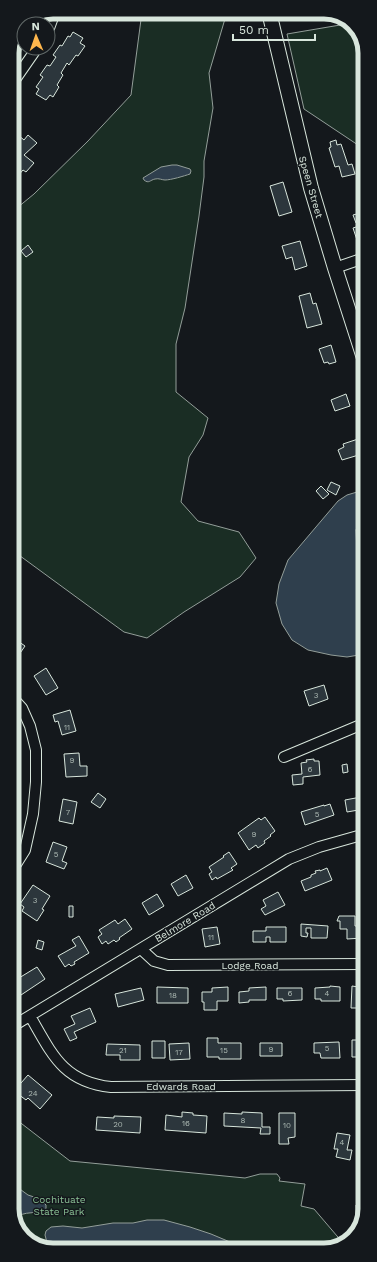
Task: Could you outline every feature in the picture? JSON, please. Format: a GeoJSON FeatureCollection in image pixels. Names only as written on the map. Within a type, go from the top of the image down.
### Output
{"type":"FeatureCollection","features":[{"type":"Feature","properties":{"kind":"street","name":"Speen Street"},"geometry":{"type":"LineString","coordinates":[[271,19],[305,165],[335,268],[358,339]]}},
{"type":"Feature","properties":{"kind":"street"},"geometry":{"type":"LineString","coordinates":[[19,74],[31,56]]}},
{"type":"Feature","properties":{"kind":"street"},"geometry":{"type":"LineString","coordinates":[[335,268],[358,260]]}},
{"type":"Feature","properties":{"kind":"street"},"geometry":{"type":"LineString","coordinates":[[19,705],[30,726],[36,750],[36,782],[33,814],[24,850],[19,859]]}},
{"type":"Feature","properties":{"kind":"street"},"geometry":{"type":"LineString","coordinates":[[284,757],[358,726]]}},
{"type":"Feature","properties":{"kind":"street","name":"Belmore Road"},"geometry":{"type":"LineString","coordinates":[[19,1022],[288,859],[319,847],[358,836]]}},
{"type":"Feature","properties":{"kind":"street","name":"Lodge Road"},"geometry":{"type":"LineString","coordinates":[[141,949],[154,961],[168,965],[358,964]]}},
{"type":"Feature","properties":{"kind":"street","name":"Edwards Road"},"geometry":{"type":"LineString","coordinates":[[30,1016],[50,1052],[64,1068],[91,1084],[119,1087],[358,1085]]}},
{"type":"Feature","properties":{"kind":"green space"},"geometry":{"type":"Polygon","coordinates":[[[141,19],[225,19],[209,73],[213,108],[204,161],[204,177],[199,216],[185,308],[176,344],[176,392],[208,418],[203,435],[189,457],[181,502],[198,521],[239,532],[256,558],[240,577],[184,612],[147,638],[124,632],[19,555],[19,206],[34,194],[88,141],[131,95],[141,19]]]}},
{"type":"Feature","properties":{"kind":"green space"},"geometry":{"type":"Polygon","coordinates":[[[342,25],[351,32],[357,46],[358,53],[358,145],[304,109],[287,34],[342,25]]]}},
{"type":"Feature","properties":{"kind":"green space","name":"Cochituate State Park"},"geometry":{"type":"Polygon","coordinates":[[[19,1122],[70,1161],[245,1178],[260,1174],[277,1174],[280,1178],[279,1181],[305,1184],[301,1206],[314,1209],[339,1239],[324,1243],[46,1242],[36,1238],[27,1231],[20,1216],[19,1122]]]}},
{"type":"Feature","properties":{"kind":"water"},"geometry":{"type":"Polygon","coordinates":[[[172,165],[190,169],[190,174],[165,180],[153,179],[148,182],[143,178],[161,167],[172,165]]]}},
{"type":"Feature","properties":{"kind":"water"},"geometry":{"type":"Polygon","coordinates":[[[358,492],[358,524],[356,530],[358,554],[358,655],[347,657],[308,650],[292,640],[282,624],[276,603],[279,584],[288,560],[338,501],[347,495],[358,492]]]}},
{"type":"Feature","properties":{"kind":"water"},"geometry":{"type":"Polygon","coordinates":[[[19,1188],[28,1195],[40,1199],[46,1205],[46,1209],[41,1211],[20,1216],[19,1188]]]}},
{"type":"Feature","properties":{"kind":"water"},"geometry":{"type":"Polygon","coordinates":[[[147,1220],[164,1220],[211,1234],[231,1243],[51,1243],[47,1242],[45,1235],[46,1231],[51,1227],[63,1226],[82,1228],[113,1223],[133,1223],[147,1220]]]}},
{"type":"Feature","properties":{"kind":"building"},"geometry":{"type":"Polygon","coordinates":[[[73,32],[83,38],[80,43],[85,46],[69,65],[67,63],[61,73],[63,75],[57,85],[59,87],[53,97],[50,95],[46,100],[36,94],[39,89],[36,87],[43,77],[40,75],[47,65],[50,66],[56,57],[54,56],[56,56],[56,51],[60,45],[62,46],[68,36],[70,37],[73,32]]]}},
{"type":"Feature","properties":{"kind":"building"},"geometry":{"type":"Polygon","coordinates":[[[28,135],[37,143],[24,155],[34,163],[26,172],[23,170],[19,175],[19,136],[24,140],[28,135]]]}},
{"type":"Feature","properties":{"kind":"building"},"geometry":{"type":"Polygon","coordinates":[[[336,140],[337,145],[341,144],[348,165],[352,164],[355,174],[342,177],[339,166],[335,167],[329,148],[331,147],[330,142],[336,140]]]}},
{"type":"Feature","properties":{"kind":"building"},"geometry":{"type":"Polygon","coordinates":[[[283,182],[292,212],[279,216],[270,186],[283,182]]]}},
{"type":"Feature","properties":{"kind":"building"},"geometry":{"type":"Polygon","coordinates":[[[358,214],[358,222],[356,223],[353,215],[358,214]]]}},
{"type":"Feature","properties":{"kind":"building"},"geometry":{"type":"Polygon","coordinates":[[[358,226],[358,243],[353,228],[358,226]]]}},
{"type":"Feature","properties":{"kind":"building"},"geometry":{"type":"Polygon","coordinates":[[[300,241],[307,266],[295,270],[292,257],[286,259],[282,246],[300,241]]]}},
{"type":"Feature","properties":{"kind":"building"},"geometry":{"type":"Polygon","coordinates":[[[28,245],[33,252],[26,257],[21,251],[28,245]]]}},
{"type":"Feature","properties":{"kind":"building"},"geometry":{"type":"Polygon","coordinates":[[[310,293],[313,304],[316,303],[322,324],[307,328],[299,296],[310,293]]]}},
{"type":"Feature","properties":{"kind":"building"},"geometry":{"type":"Polygon","coordinates":[[[331,345],[336,362],[329,364],[328,362],[324,363],[319,349],[331,345]]]}},
{"type":"Feature","properties":{"kind":"building"},"geometry":{"type":"Polygon","coordinates":[[[346,394],[350,406],[335,411],[331,400],[346,394]]]}},
{"type":"Feature","properties":{"kind":"building"},"geometry":{"type":"Polygon","coordinates":[[[358,439],[358,455],[342,460],[338,450],[344,447],[343,444],[358,439]]]}},
{"type":"Feature","properties":{"kind":"building"},"geometry":{"type":"Polygon","coordinates":[[[331,482],[340,486],[336,495],[327,490],[331,482]]]}},
{"type":"Feature","properties":{"kind":"building"},"geometry":{"type":"Polygon","coordinates":[[[321,486],[329,494],[323,499],[316,491],[321,486]]]}},
{"type":"Feature","properties":{"kind":"building"},"geometry":{"type":"Polygon","coordinates":[[[19,642],[25,646],[19,655],[19,642]]]}},
{"type":"Feature","properties":{"kind":"building"},"geometry":{"type":"Polygon","coordinates":[[[46,668],[58,688],[46,695],[34,676],[46,668]]]}},
{"type":"Feature","properties":{"kind":"building"},"geometry":{"type":"Polygon","coordinates":[[[324,685],[328,699],[309,706],[304,691],[324,685]]]}},
{"type":"Feature","properties":{"kind":"building"},"geometry":{"type":"Polygon","coordinates":[[[70,710],[76,731],[62,735],[58,721],[55,722],[53,715],[70,710]]]}},
{"type":"Feature","properties":{"kind":"building"},"geometry":{"type":"Polygon","coordinates":[[[79,753],[80,766],[87,766],[87,776],[66,777],[64,754],[79,753]]]}},
{"type":"Feature","properties":{"kind":"building"},"geometry":{"type":"Polygon","coordinates":[[[314,759],[314,761],[319,761],[320,775],[303,777],[303,784],[293,785],[292,775],[302,774],[301,763],[307,762],[306,760],[314,759]]]}},
{"type":"Feature","properties":{"kind":"building"},"geometry":{"type":"Polygon","coordinates":[[[347,764],[348,772],[343,773],[342,765],[347,764]]]}},
{"type":"Feature","properties":{"kind":"building"},"geometry":{"type":"Polygon","coordinates":[[[98,793],[106,799],[100,808],[91,802],[98,793]]]}},
{"type":"Feature","properties":{"kind":"building"},"geometry":{"type":"Polygon","coordinates":[[[358,798],[358,810],[347,812],[345,800],[358,798]]]}},
{"type":"Feature","properties":{"kind":"building"},"geometry":{"type":"Polygon","coordinates":[[[63,799],[77,802],[73,824],[59,821],[63,799]]]}},
{"type":"Feature","properties":{"kind":"building"},"geometry":{"type":"Polygon","coordinates":[[[330,804],[334,815],[305,825],[301,812],[330,804]]]}},
{"type":"Feature","properties":{"kind":"building"},"geometry":{"type":"Polygon","coordinates":[[[265,817],[275,831],[264,841],[265,843],[258,848],[256,845],[249,850],[238,833],[259,818],[261,820],[265,817]]]}},
{"type":"Feature","properties":{"kind":"building"},"geometry":{"type":"Polygon","coordinates":[[[53,842],[67,847],[62,861],[67,863],[64,869],[46,862],[53,842]]]}},
{"type":"Feature","properties":{"kind":"building"},"geometry":{"type":"Polygon","coordinates":[[[229,852],[237,864],[231,868],[233,870],[217,879],[216,877],[212,880],[209,874],[212,872],[209,867],[229,852]]]}},
{"type":"Feature","properties":{"kind":"building"},"geometry":{"type":"Polygon","coordinates":[[[327,868],[332,880],[305,891],[301,881],[311,877],[311,875],[316,873],[315,871],[320,871],[327,868]]]}},
{"type":"Feature","properties":{"kind":"building"},"geometry":{"type":"Polygon","coordinates":[[[186,875],[193,888],[178,896],[171,884],[186,875]]]}},
{"type":"Feature","properties":{"kind":"building"},"geometry":{"type":"Polygon","coordinates":[[[33,885],[50,896],[37,921],[22,911],[24,907],[20,904],[33,885]]]}},
{"type":"Feature","properties":{"kind":"building"},"geometry":{"type":"Polygon","coordinates":[[[278,892],[285,905],[265,915],[261,909],[266,906],[263,900],[278,892]]]}},
{"type":"Feature","properties":{"kind":"building"},"geometry":{"type":"Polygon","coordinates":[[[157,894],[164,906],[149,915],[142,903],[157,894]]]}},
{"type":"Feature","properties":{"kind":"building"},"geometry":{"type":"Polygon","coordinates":[[[69,906],[73,906],[73,917],[69,917],[69,906]]]}},
{"type":"Feature","properties":{"kind":"building"},"geometry":{"type":"Polygon","coordinates":[[[339,916],[355,916],[355,926],[358,926],[358,938],[347,939],[347,929],[340,929],[340,921],[337,921],[339,916]]]}},
{"type":"Feature","properties":{"kind":"building"},"geometry":{"type":"Polygon","coordinates":[[[125,919],[132,929],[119,938],[120,939],[116,942],[114,940],[108,944],[106,941],[102,944],[98,937],[102,934],[99,930],[115,920],[118,924],[125,919]]]}},
{"type":"Feature","properties":{"kind":"building"},"geometry":{"type":"Polygon","coordinates":[[[301,924],[328,926],[327,938],[311,938],[311,928],[306,928],[306,933],[308,933],[307,937],[301,936],[301,924]]]}},
{"type":"Feature","properties":{"kind":"building"},"geometry":{"type":"Polygon","coordinates":[[[217,927],[220,944],[205,947],[202,929],[217,927]]]}},
{"type":"Feature","properties":{"kind":"building"},"geometry":{"type":"Polygon","coordinates":[[[266,927],[286,927],[286,942],[270,942],[270,937],[266,937],[266,942],[253,942],[253,931],[266,931],[266,927]]]}},
{"type":"Feature","properties":{"kind":"building"},"geometry":{"type":"Polygon","coordinates":[[[79,936],[89,953],[74,962],[75,964],[71,966],[69,964],[65,967],[58,956],[76,946],[72,940],[79,936]]]}},
{"type":"Feature","properties":{"kind":"building"},"geometry":{"type":"Polygon","coordinates":[[[38,940],[44,942],[42,950],[36,948],[38,940]]]}},
{"type":"Feature","properties":{"kind":"building"},"geometry":{"type":"Polygon","coordinates":[[[37,967],[45,979],[21,995],[19,992],[19,978],[37,967]]]}},
{"type":"Feature","properties":{"kind":"building"},"geometry":{"type":"Polygon","coordinates":[[[330,986],[340,987],[340,1001],[321,1001],[321,999],[315,999],[315,988],[330,986]]]}},
{"type":"Feature","properties":{"kind":"building"},"geometry":{"type":"Polygon","coordinates":[[[352,986],[358,987],[358,1008],[351,1008],[352,986]]]}},
{"type":"Feature","properties":{"kind":"building"},"geometry":{"type":"Polygon","coordinates":[[[157,987],[188,988],[188,1003],[157,1003],[157,987]]]}},
{"type":"Feature","properties":{"kind":"building"},"geometry":{"type":"Polygon","coordinates":[[[228,987],[228,1001],[217,1001],[217,1010],[204,1010],[202,992],[212,992],[212,988],[228,987]]]}},
{"type":"Feature","properties":{"kind":"building"},"geometry":{"type":"Polygon","coordinates":[[[266,987],[266,1000],[249,1000],[249,1002],[239,1003],[239,992],[249,991],[249,988],[266,987]]]}},
{"type":"Feature","properties":{"kind":"building"},"geometry":{"type":"Polygon","coordinates":[[[141,988],[144,1000],[118,1007],[115,994],[141,988]]]}},
{"type":"Feature","properties":{"kind":"building"},"geometry":{"type":"Polygon","coordinates":[[[277,988],[302,988],[302,1000],[283,1001],[283,999],[277,999],[277,988]]]}},
{"type":"Feature","properties":{"kind":"building"},"geometry":{"type":"Polygon","coordinates":[[[90,1008],[96,1022],[74,1032],[77,1038],[70,1041],[64,1029],[75,1024],[71,1016],[90,1008]]]}},
{"type":"Feature","properties":{"kind":"building"},"geometry":{"type":"Polygon","coordinates":[[[358,1034],[358,1057],[352,1057],[352,1040],[357,1040],[358,1034]]]}},
{"type":"Feature","properties":{"kind":"building"},"geometry":{"type":"Polygon","coordinates":[[[207,1038],[218,1038],[218,1043],[241,1043],[241,1059],[219,1059],[219,1057],[207,1057],[207,1038]]]}},
{"type":"Feature","properties":{"kind":"building"},"geometry":{"type":"Polygon","coordinates":[[[152,1041],[165,1041],[165,1058],[152,1058],[152,1041]]]}},
{"type":"Feature","properties":{"kind":"building"},"geometry":{"type":"Polygon","coordinates":[[[339,1042],[340,1058],[321,1058],[320,1053],[314,1053],[314,1043],[339,1042]]]}},
{"type":"Feature","properties":{"kind":"building"},"geometry":{"type":"Polygon","coordinates":[[[189,1043],[190,1059],[170,1060],[169,1044],[189,1043]]]}},
{"type":"Feature","properties":{"kind":"building"},"geometry":{"type":"Polygon","coordinates":[[[260,1043],[282,1043],[282,1056],[260,1056],[260,1043]]]}},
{"type":"Feature","properties":{"kind":"building"},"geometry":{"type":"Polygon","coordinates":[[[107,1044],[140,1045],[140,1060],[120,1060],[120,1055],[106,1055],[107,1044]]]}},
{"type":"Feature","properties":{"kind":"building"},"geometry":{"type":"Polygon","coordinates":[[[28,1075],[52,1095],[40,1109],[28,1098],[26,1100],[19,1095],[19,1085],[28,1075]]]}},
{"type":"Feature","properties":{"kind":"building"},"geometry":{"type":"Polygon","coordinates":[[[182,1112],[193,1113],[193,1115],[207,1116],[206,1133],[165,1130],[166,1115],[182,1117],[182,1112]]]}},
{"type":"Feature","properties":{"kind":"building"},"geometry":{"type":"Polygon","coordinates":[[[242,1112],[262,1113],[262,1127],[270,1127],[270,1134],[260,1134],[261,1128],[224,1126],[224,1113],[242,1114],[242,1112]]]}},
{"type":"Feature","properties":{"kind":"building"},"geometry":{"type":"Polygon","coordinates":[[[279,1113],[295,1113],[295,1137],[288,1138],[289,1144],[279,1144],[279,1113]]]}},
{"type":"Feature","properties":{"kind":"building"},"geometry":{"type":"Polygon","coordinates":[[[114,1116],[141,1117],[140,1133],[96,1130],[97,1117],[114,1118],[114,1116]]]}},
{"type":"Feature","properties":{"kind":"building"},"geometry":{"type":"Polygon","coordinates":[[[337,1133],[350,1135],[347,1150],[352,1150],[350,1160],[336,1157],[338,1149],[334,1149],[337,1133]]]}},
{"type":"Feature","properties":{"kind":"building"},"geometry":{"type":"Polygon","coordinates":[[[356,1205],[358,1205],[357,1216],[356,1219],[356,1205]]]}}]}
